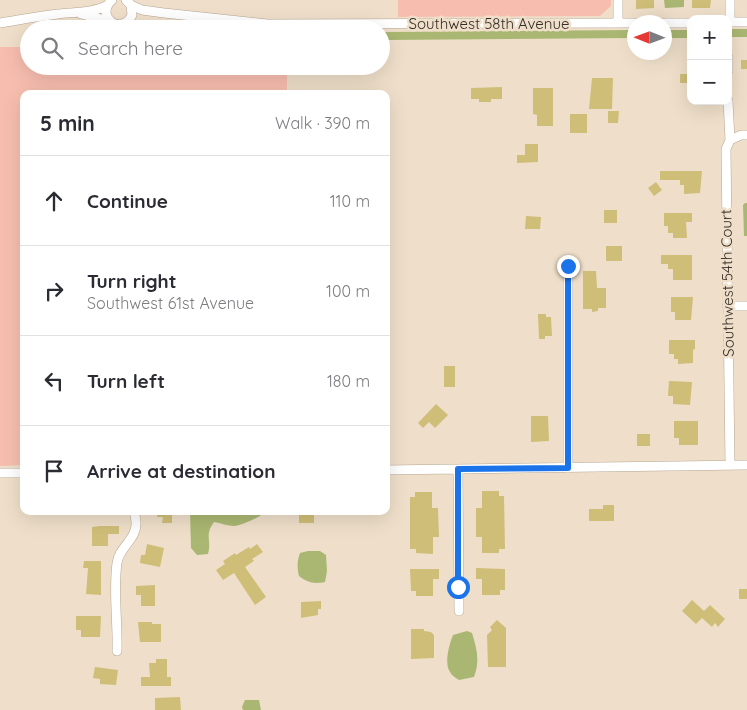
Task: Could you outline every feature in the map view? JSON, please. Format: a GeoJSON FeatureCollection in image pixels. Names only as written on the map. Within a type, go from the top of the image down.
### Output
{"type":"FeatureCollection","features":[{"type":"Feature","properties":{"kind":"street"},"geometry":{"type":"LineString","coordinates":[[618,0],[618,23]]}},
{"type":"Feature","properties":{"kind":"street"},"geometry":{"type":"LineString","coordinates":[[729,15],[730,0]]}},
{"type":"Feature","properties":{"kind":"street"},"geometry":{"type":"LineString","coordinates":[[0,23],[76,13],[102,8],[110,2]]}},
{"type":"Feature","properties":{"kind":"street"},"geometry":{"type":"LineString","coordinates":[[108,20],[106,16],[110,2]]}},
{"type":"Feature","properties":{"kind":"street"},"geometry":{"type":"LineString","coordinates":[[128,3],[132,15],[130,20]]}},
{"type":"Feature","properties":{"kind":"street","name":"Southwest 58th Avenue"},"geometry":{"type":"LineString","coordinates":[[128,3],[142,10],[230,20]]}},
{"type":"Feature","properties":{"kind":"street"},"geometry":{"type":"LineString","coordinates":[[76,13],[105,20]]}},
{"type":"Feature","properties":{"kind":"street","name":"Southwest 58th Avenue"},"geometry":{"type":"LineString","coordinates":[[130,20],[164,13]]}},
{"type":"Feature","properties":{"kind":"street"},"geometry":{"type":"LineString","coordinates":[[732,22],[747,22]]}},
{"type":"Feature","properties":{"kind":"street","name":"Southwest 58th Avenue"},"geometry":{"type":"LineString","coordinates":[[390,24],[627,23]]}},
{"type":"Feature","properties":{"kind":"street"},"geometry":{"type":"LineString","coordinates":[[672,23],[687,23]]}},
{"type":"Feature","properties":{"kind":"street","name":"Southwest 54th Court"},"geometry":{"type":"LineString","coordinates":[[728,105],[730,140],[726,149],[730,465]]}},
{"type":"Feature","properties":{"kind":"street"},"geometry":{"type":"LineString","coordinates":[[730,140],[741,135],[747,135]]}},
{"type":"Feature","properties":{"kind":"street"},"geometry":{"type":"LineString","coordinates":[[568,266],[568,468]]}},
{"type":"Feature","properties":{"kind":"street"},"geometry":{"type":"LineString","coordinates":[[727,306],[747,306]]}},
{"type":"Feature","properties":{"kind":"street"},"geometry":{"type":"LineString","coordinates":[[390,470],[747,465]]}},
{"type":"Feature","properties":{"kind":"street"},"geometry":{"type":"LineString","coordinates":[[458,469],[459,610]]}},
{"type":"Feature","properties":{"kind":"street"},"geometry":{"type":"LineString","coordinates":[[0,473],[20,473]]}},
{"type":"Feature","properties":{"kind":"street"},"geometry":{"type":"LineString","coordinates":[[117,651],[117,562],[119,552],[135,532],[135,515]]}},
{"type":"Feature","properties":{"kind":"shaded area"},"geometry":{"type":"Polygon","coordinates":[[[398,0],[611,0],[611,6],[600,16],[398,17],[398,0]]]}},
{"type":"Feature","properties":{"kind":"shaded area"},"geometry":{"type":"Polygon","coordinates":[[[664,0],[684,0],[684,7],[665,8],[664,0]]]}},
{"type":"Feature","properties":{"kind":"shaded area"},"geometry":{"type":"Polygon","coordinates":[[[0,47],[20,47],[20,75],[287,75],[287,90],[20,90],[20,465],[0,466],[0,47]]]}},
{"type":"Feature","properties":{"kind":"shaded area"},"geometry":{"type":"Polygon","coordinates":[[[747,203],[747,236],[744,236],[743,205],[747,203]]]}},
{"type":"Feature","properties":{"kind":"shaded area"},"geometry":{"type":"Polygon","coordinates":[[[190,515],[261,515],[237,526],[214,522],[209,531],[208,554],[197,555],[191,548],[190,515]]]}},
{"type":"Feature","properties":{"kind":"shaded area"},"geometry":{"type":"Polygon","coordinates":[[[320,551],[326,555],[327,571],[325,582],[311,582],[299,576],[298,559],[300,553],[320,551]]]}},
{"type":"Feature","properties":{"kind":"shaded area"},"geometry":{"type":"Polygon","coordinates":[[[467,631],[472,633],[474,639],[477,666],[474,677],[459,680],[452,675],[448,668],[448,654],[453,635],[467,631]]]}},
{"type":"Feature","properties":{"kind":"shaded area"},"geometry":{"type":"Polygon","coordinates":[[[245,700],[259,700],[261,710],[243,710],[242,707],[245,700]]]}},
{"type":"Feature","properties":{"kind":"building"},"geometry":{"type":"Polygon","coordinates":[[[636,0],[654,0],[654,8],[636,9],[636,0]]]}},
{"type":"Feature","properties":{"kind":"building"},"geometry":{"type":"Polygon","coordinates":[[[692,0],[711,0],[710,8],[692,8],[692,0]]]}},
{"type":"Feature","properties":{"kind":"building"},"geometry":{"type":"Polygon","coordinates":[[[741,60],[747,60],[747,69],[741,69],[741,60]]]}},
{"type":"Feature","properties":{"kind":"building"},"geometry":{"type":"Polygon","coordinates":[[[680,74],[687,74],[687,83],[680,83],[680,74]]]}},
{"type":"Feature","properties":{"kind":"building"},"geometry":{"type":"Polygon","coordinates":[[[592,78],[613,78],[612,109],[589,109],[592,78]]]}},
{"type":"Feature","properties":{"kind":"building"},"geometry":{"type":"Polygon","coordinates":[[[502,87],[502,99],[491,99],[491,102],[479,102],[479,99],[471,99],[471,88],[502,87]]]}},
{"type":"Feature","properties":{"kind":"building"},"geometry":{"type":"Polygon","coordinates":[[[533,88],[553,88],[553,126],[537,126],[537,115],[533,114],[533,88]]]}},
{"type":"Feature","properties":{"kind":"building"},"geometry":{"type":"Polygon","coordinates":[[[608,111],[619,111],[618,123],[608,123],[608,111]]]}},
{"type":"Feature","properties":{"kind":"building"},"geometry":{"type":"Polygon","coordinates":[[[570,114],[587,114],[587,133],[570,133],[570,114]]]}},
{"type":"Feature","properties":{"kind":"building"},"geometry":{"type":"Polygon","coordinates":[[[525,144],[538,144],[538,162],[517,163],[517,155],[525,155],[525,144]]]}},
{"type":"Feature","properties":{"kind":"building"},"geometry":{"type":"Polygon","coordinates":[[[660,171],[702,171],[700,193],[684,194],[684,185],[680,185],[680,180],[660,180],[660,171]]]}},
{"type":"Feature","properties":{"kind":"building"},"geometry":{"type":"Polygon","coordinates":[[[656,182],[662,190],[654,196],[648,188],[656,182]]]}},
{"type":"Feature","properties":{"kind":"building"},"geometry":{"type":"Polygon","coordinates":[[[604,210],[617,210],[617,223],[604,223],[604,210]]]}},
{"type":"Feature","properties":{"kind":"building"},"geometry":{"type":"Polygon","coordinates":[[[664,213],[692,213],[692,222],[686,222],[687,238],[673,238],[673,233],[668,233],[668,226],[664,226],[664,213]]]}},
{"type":"Feature","properties":{"kind":"building"},"geometry":{"type":"Polygon","coordinates":[[[526,216],[541,217],[540,229],[525,229],[526,216]]]}},
{"type":"Feature","properties":{"kind":"building"},"geometry":{"type":"Polygon","coordinates":[[[606,246],[622,246],[622,261],[606,261],[606,246]]]}},
{"type":"Feature","properties":{"kind":"building"},"geometry":{"type":"Polygon","coordinates":[[[661,255],[692,255],[692,280],[673,280],[673,269],[668,269],[668,264],[661,264],[661,255]]]}},
{"type":"Feature","properties":{"kind":"building"},"geometry":{"type":"Polygon","coordinates":[[[583,271],[596,271],[597,288],[606,288],[606,308],[598,308],[598,311],[592,312],[592,309],[583,309],[583,271]]]}},
{"type":"Feature","properties":{"kind":"building"},"geometry":{"type":"Polygon","coordinates":[[[671,297],[693,297],[691,320],[675,320],[675,312],[671,312],[671,297]]]}},
{"type":"Feature","properties":{"kind":"building"},"geometry":{"type":"Polygon","coordinates":[[[538,314],[546,314],[546,317],[551,317],[552,336],[545,336],[545,339],[539,339],[538,314]]]}},
{"type":"Feature","properties":{"kind":"building"},"geometry":{"type":"Polygon","coordinates":[[[669,340],[695,340],[693,363],[678,364],[678,359],[674,359],[674,354],[669,354],[669,340]]]}},
{"type":"Feature","properties":{"kind":"building"},"geometry":{"type":"Polygon","coordinates":[[[444,366],[455,366],[455,387],[444,387],[444,366]]]}},
{"type":"Feature","properties":{"kind":"building"},"geometry":{"type":"Polygon","coordinates":[[[669,381],[692,382],[690,405],[673,404],[673,396],[668,396],[669,381]]]}},
{"type":"Feature","properties":{"kind":"building"},"geometry":{"type":"Polygon","coordinates":[[[436,404],[448,415],[435,428],[429,422],[423,428],[418,423],[436,404]]]}},
{"type":"Feature","properties":{"kind":"building"},"geometry":{"type":"Polygon","coordinates":[[[531,416],[548,416],[549,441],[531,442],[531,416]]]}},
{"type":"Feature","properties":{"kind":"building"},"geometry":{"type":"Polygon","coordinates":[[[674,421],[698,421],[698,445],[679,445],[679,438],[674,438],[674,421]]]}},
{"type":"Feature","properties":{"kind":"building"},"geometry":{"type":"Polygon","coordinates":[[[637,434],[650,434],[650,446],[637,446],[637,434]]]}},
{"type":"Feature","properties":{"kind":"building"},"geometry":{"type":"Polygon","coordinates":[[[482,491],[499,491],[499,496],[504,496],[505,549],[499,549],[499,553],[482,553],[482,537],[476,537],[476,508],[482,508],[482,491]]]}},
{"type":"Feature","properties":{"kind":"building"},"geometry":{"type":"Polygon","coordinates":[[[415,492],[432,492],[432,508],[438,508],[439,537],[433,537],[433,554],[416,553],[416,549],[410,549],[410,497],[415,497],[415,492]]]}},
{"type":"Feature","properties":{"kind":"building"},"geometry":{"type":"Polygon","coordinates":[[[603,505],[614,505],[614,521],[589,521],[589,509],[603,509],[603,505]]]}},
{"type":"Feature","properties":{"kind":"building"},"geometry":{"type":"Polygon","coordinates":[[[157,515],[172,515],[172,523],[162,523],[163,517],[157,517],[157,515]]]}},
{"type":"Feature","properties":{"kind":"building"},"geometry":{"type":"Polygon","coordinates":[[[299,515],[314,515],[314,523],[299,523],[299,515]]]}},
{"type":"Feature","properties":{"kind":"building"},"geometry":{"type":"Polygon","coordinates":[[[119,526],[119,534],[108,534],[108,546],[92,546],[92,527],[119,526]]]}},
{"type":"Feature","properties":{"kind":"building"},"geometry":{"type":"Polygon","coordinates":[[[147,544],[164,548],[160,567],[140,563],[141,555],[145,555],[147,544]]]}},
{"type":"Feature","properties":{"kind":"building"},"geometry":{"type":"Polygon","coordinates":[[[257,544],[263,552],[252,559],[254,561],[245,567],[266,597],[255,605],[234,573],[223,580],[216,570],[225,564],[223,561],[235,553],[236,555],[257,544]]]}},
{"type":"Feature","properties":{"kind":"building"},"geometry":{"type":"Polygon","coordinates":[[[84,561],[101,561],[101,595],[86,594],[88,568],[83,568],[84,561]]]}},
{"type":"Feature","properties":{"kind":"building"},"geometry":{"type":"Polygon","coordinates":[[[476,568],[505,569],[505,590],[500,590],[500,595],[482,595],[482,579],[476,579],[476,568]]]}},
{"type":"Feature","properties":{"kind":"building"},"geometry":{"type":"Polygon","coordinates":[[[410,569],[439,569],[439,579],[433,579],[433,596],[416,596],[416,591],[411,591],[410,569]]]}},
{"type":"Feature","properties":{"kind":"building"},"geometry":{"type":"Polygon","coordinates":[[[155,585],[155,606],[141,606],[141,595],[136,595],[136,586],[155,585]]]}},
{"type":"Feature","properties":{"kind":"building"},"geometry":{"type":"Polygon","coordinates":[[[739,589],[747,589],[747,599],[739,599],[739,589]]]}},
{"type":"Feature","properties":{"kind":"building"},"geometry":{"type":"Polygon","coordinates":[[[692,600],[704,611],[710,605],[725,619],[718,627],[715,623],[712,627],[702,618],[696,624],[682,611],[692,600]]]}},
{"type":"Feature","properties":{"kind":"building"},"geometry":{"type":"Polygon","coordinates":[[[321,601],[321,609],[318,609],[318,615],[301,618],[301,602],[321,601]]]}},
{"type":"Feature","properties":{"kind":"building"},"geometry":{"type":"Polygon","coordinates":[[[76,616],[101,616],[100,637],[81,637],[81,630],[76,630],[76,616]]]}},
{"type":"Feature","properties":{"kind":"building"},"geometry":{"type":"Polygon","coordinates":[[[497,620],[506,628],[506,667],[488,667],[487,635],[492,630],[490,627],[497,620]]]}},
{"type":"Feature","properties":{"kind":"building"},"geometry":{"type":"Polygon","coordinates":[[[138,622],[161,624],[161,642],[140,642],[138,622]]]}},
{"type":"Feature","properties":{"kind":"building"},"geometry":{"type":"Polygon","coordinates":[[[411,629],[424,629],[424,631],[431,632],[434,635],[434,658],[411,659],[411,629]]]}},
{"type":"Feature","properties":{"kind":"building"},"geometry":{"type":"Polygon","coordinates":[[[156,659],[167,659],[167,677],[171,677],[171,686],[141,686],[141,677],[150,677],[149,663],[156,663],[156,659]]]}},
{"type":"Feature","properties":{"kind":"building"},"geometry":{"type":"Polygon","coordinates":[[[95,667],[118,670],[116,685],[100,684],[100,679],[93,678],[95,667]]]}},
{"type":"Feature","properties":{"kind":"building"},"geometry":{"type":"Polygon","coordinates":[[[180,697],[181,710],[155,710],[155,698],[180,697]]]}},
{"type":"Feature","properties":{"kind":"waterway"},"geometry":{"type":"LineString","coordinates":[[732,33],[747,33]]}},
{"type":"Feature","properties":{"kind":"waterway"},"geometry":{"type":"LineString","coordinates":[[390,36],[627,34]]}},
{"type":"Feature","properties":{"kind":"waterway"},"geometry":{"type":"LineString","coordinates":[[672,34],[687,34]]}},
{"type":"Feature","properties":{"kind":"route"},"geometry":{"type":"LineString","coordinates":[[458,587],[458,469],[568,468],[568,266]]}}]}
